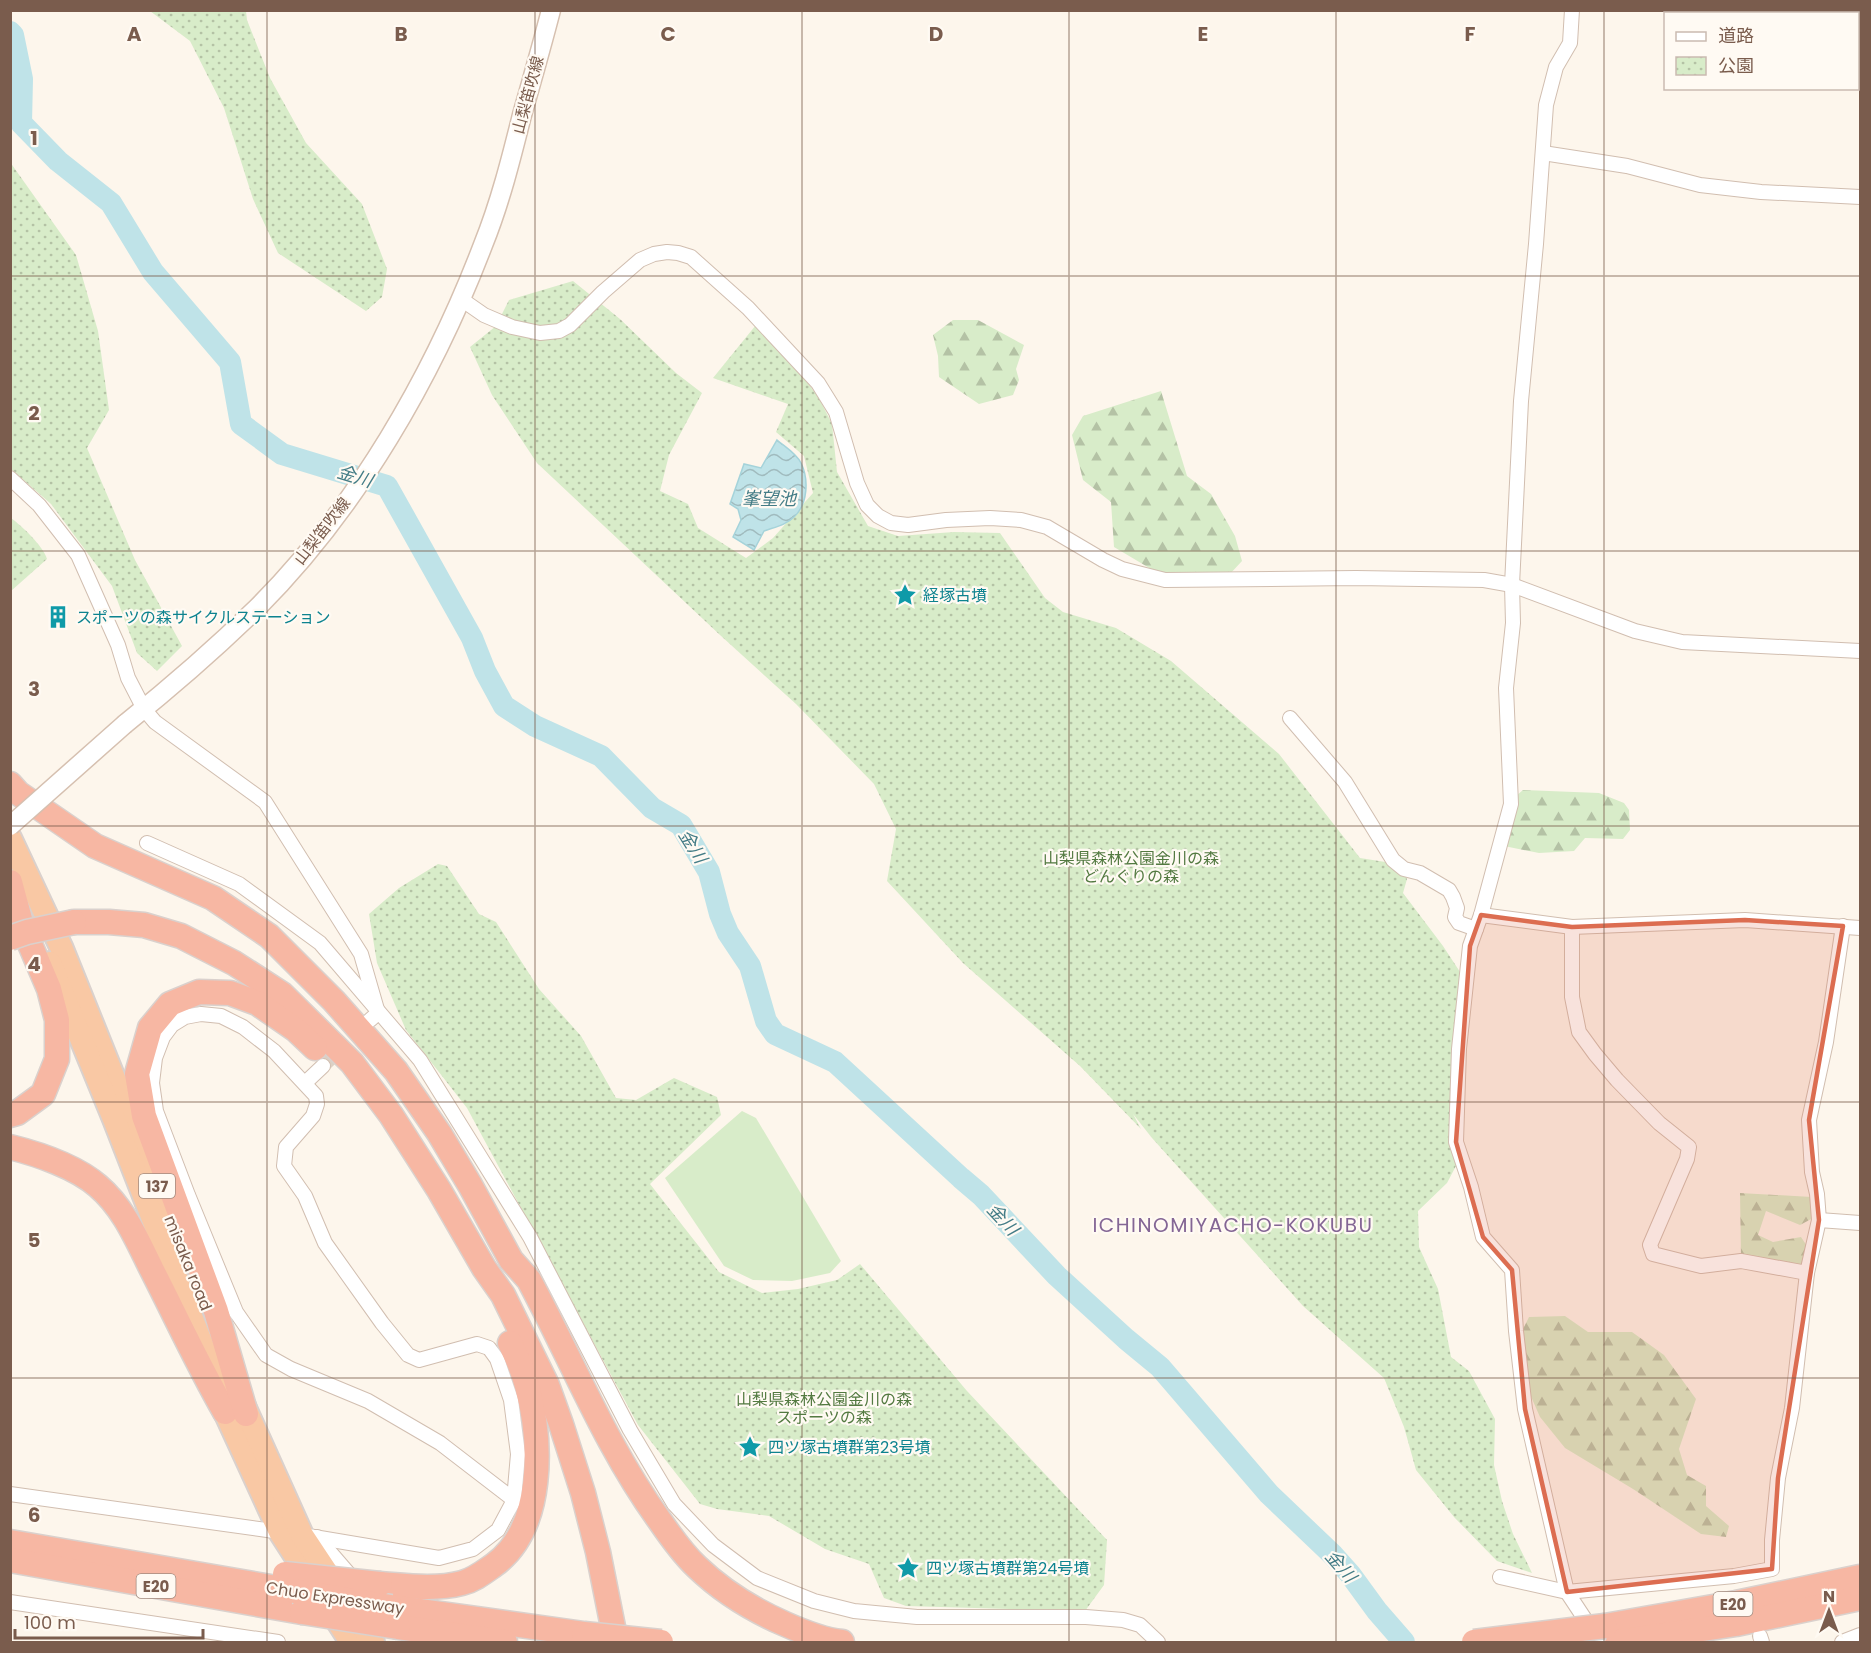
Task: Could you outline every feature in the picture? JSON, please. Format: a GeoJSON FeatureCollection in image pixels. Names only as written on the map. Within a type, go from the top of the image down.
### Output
{"type":"FeatureCollection","features":[{"type":"Feature","properties":{"kind":"highway"},"geometry":{"type":"LineString","coordinates":[[10,784],[18,793],[95,846],[213,898],[269,936],[334,1001],[396,1071],[439,1133],[511,1260],[529,1280],[623,1464],[674,1542],[697,1567],[727,1592],[759,1613],[829,1641],[842,1642]]}},
{"type":"Feature","properties":{"kind":"highway","name":"misaka road"},"geometry":{"type":"LineString","coordinates":[[10,838],[85,1004],[235,1413]]}},
{"type":"Feature","properties":{"kind":"highway"},"geometry":{"type":"LineString","coordinates":[[10,881],[21,922],[49,989],[57,1020],[57,1059],[43,1094],[17,1113],[10,1115]]}},
{"type":"Feature","properties":{"kind":"highway","name":"misaka road"},"geometry":{"type":"LineString","coordinates":[[10,881],[57,978],[210,1365],[300,1535],[351,1642]]}},
{"type":"Feature","properties":{"kind":"highway"},"geometry":{"type":"LineString","coordinates":[[10,922],[126,908],[156,914],[206,931],[250,957],[304,994],[370,1066],[439,1133]]}},
{"type":"Feature","properties":{"kind":"highway"},"geometry":{"type":"LineString","coordinates":[[10,938],[74,915],[109,922],[144,925],[181,936],[234,963],[282,994],[352,1063],[391,1115],[439,1190],[484,1268],[503,1295],[547,1385],[583,1493],[598,1552],[616,1642]]}},
{"type":"Feature","properties":{"kind":"highway"},"geometry":{"type":"LineString","coordinates":[[235,1413],[216,1311],[136,1074],[150,1028],[170,1004],[199,992],[230,993],[257,1003],[296,1030],[354,1087],[391,1115]]}},
{"type":"Feature","properties":{"kind":"highway"},"geometry":{"type":"LineString","coordinates":[[10,1147],[34,1153],[98,1185],[123,1214],[203,1373],[235,1413]]}},
{"type":"Feature","properties":{"kind":"highway"},"geometry":{"type":"LineString","coordinates":[[511,1260],[517,1284],[579,1436],[612,1552],[631,1642]]}},
{"type":"Feature","properties":{"kind":"highway"},"geometry":{"type":"LineString","coordinates":[[294,1592],[380,1584],[443,1586],[464,1582],[482,1574],[501,1560],[513,1547],[530,1509],[535,1488],[534,1415],[518,1359],[490,1301],[484,1268]]}},
{"type":"Feature","properties":{"kind":"highway","name":"misaka road"},"geometry":{"type":"LineString","coordinates":[[300,1535],[373,1642]]}},
{"type":"Feature","properties":{"kind":"highway","name":"Chuo Expressway"},"geometry":{"type":"LineString","coordinates":[[10,1542],[294,1592],[399,1626],[496,1642]]}},
{"type":"Feature","properties":{"kind":"highway","name":"Chuo Expressway"},"geometry":{"type":"LineString","coordinates":[[10,1560],[294,1592]]}},
{"type":"Feature","properties":{"kind":"highway","name":"E20"},"geometry":{"type":"LineString","coordinates":[[1610,1638],[1736,1603],[1860,1577]]}},
{"type":"Feature","properties":{"kind":"highway","name":"E20"},"geometry":{"type":"LineString","coordinates":[[1474,1642],[1610,1638],[1736,1624],[1860,1598]]}},
{"type":"Feature","properties":{"kind":"highway","name":"Chuo Expressway"},"geometry":{"type":"LineString","coordinates":[[399,1626],[584,1634],[661,1642]]}},
{"type":"Feature","properties":{"kind":"main road","name":"山梨笛吹線"},"geometry":{"type":"LineString","coordinates":[[10,826],[176,682],[256,608],[317,540],[358,484],[385,443],[442,340],[461,299],[497,207],[551,10]]}},
{"type":"Feature","properties":{"kind":"street"},"geometry":{"type":"LineString","coordinates":[[1572,10],[1570,43],[1556,66],[1546,105],[1521,401],[1512,585],[1514,623],[1506,688],[1511,804],[1481,915],[1470,946],[1459,1049],[1456,1142],[1471,1187],[1483,1237],[1512,1270],[1515,1331],[1525,1409],[1567,1592],[1610,1638]]}},
{"type":"Feature","properties":{"kind":"street"},"geometry":{"type":"LineString","coordinates":[[1543,153],[1627,166],[1700,184],[1761,192],[1860,197]]}},
{"type":"Feature","properties":{"kind":"street"},"geometry":{"type":"LineString","coordinates":[[461,299],[484,315],[512,327],[540,333],[559,331],[570,325],[640,260],[667,252],[692,257],[748,308],[818,383],[836,412],[857,483],[867,505],[878,516],[891,523],[908,525],[946,520],[1021,520],[1047,527],[1102,560],[1122,569],[1165,580],[1356,578],[1484,580],[1512,585],[1635,631],[1682,642],[1860,651]]}},
{"type":"Feature","properties":{"kind":"street"},"geometry":{"type":"LineString","coordinates":[[10,478],[39,505],[78,555],[118,645],[128,678],[144,709],[155,722],[265,802],[361,954],[374,1016]]}},
{"type":"Feature","properties":{"kind":"street"},"geometry":{"type":"LineString","coordinates":[[1290,718],[1345,782],[1394,860],[1404,869],[1420,873],[1449,890],[1454,897],[1457,908],[1455,917],[1459,923],[1476,929]]}},
{"type":"Feature","properties":{"kind":"street"},"geometry":{"type":"LineString","coordinates":[[147,843],[239,884],[320,943],[374,1016],[420,1060],[530,1237],[630,1430],[674,1504],[713,1545],[757,1578],[814,1601],[854,1611],[917,1617],[1086,1617],[1124,1620],[1140,1624],[1158,1642]]}},
{"type":"Feature","properties":{"kind":"street"},"geometry":{"type":"LineString","coordinates":[[1481,915],[1572,927],[1745,920],[1860,928]]}},
{"type":"Feature","properties":{"kind":"street"},"geometry":{"type":"LineString","coordinates":[[1500,1577],[1567,1592],[1736,1582],[1772,1569],[1772,1540],[1778,1478],[1791,1408],[1807,1273],[1819,1221],[1817,1194],[1812,1172],[1809,1120],[1826,1042],[1843,926]]}},
{"type":"Feature","properties":{"kind":"street"},"geometry":{"type":"LineString","coordinates":[[1572,927],[1572,997],[1579,1032],[1594,1054],[1617,1080],[1659,1123],[1689,1147],[1687,1159],[1650,1245],[1653,1254],[1701,1266],[1740,1261],[1807,1273]]}},
{"type":"Feature","properties":{"kind":"street"},"geometry":{"type":"LineString","coordinates":[[10,1494],[300,1535],[439,1558],[473,1549],[498,1530],[514,1500],[518,1454],[511,1400],[497,1359],[489,1348],[477,1344],[419,1360],[408,1355],[382,1323],[325,1243],[305,1196],[284,1166],[286,1147],[313,1116],[317,1104],[316,1096],[274,1051],[243,1028],[221,1016],[201,1014],[186,1017],[172,1025],[163,1037],[155,1058],[152,1083],[156,1111],[151,1116],[188,1195],[236,1312],[266,1355],[291,1369],[368,1401],[429,1437],[514,1500]]}},
{"type":"Feature","properties":{"kind":"street"},"geometry":{"type":"LineString","coordinates":[[305,1083],[323,1066]]}},
{"type":"Feature","properties":{"kind":"street"},"geometry":{"type":"LineString","coordinates":[[1819,1221],[1860,1223]]}},
{"type":"Feature","properties":{"kind":"street"},"geometry":{"type":"LineString","coordinates":[[300,1535],[399,1626]]}},
{"type":"Feature","properties":{"kind":"street"},"geometry":{"type":"LineString","coordinates":[[10,1602],[278,1642]]}},
{"type":"Feature","properties":{"kind":"street"},"geometry":{"type":"LineString","coordinates":[[1842,1642],[1860,1635]]}},
{"type":"Feature","properties":{"kind":"highlighted area"},"geometry":{"type":"Polygon","coordinates":[[[1481,915],[1572,927],[1745,920],[1843,926],[1809,1120],[1819,1220],[1778,1478],[1772,1569],[1567,1592],[1525,1409],[1512,1270],[1483,1237],[1456,1142],[1470,946],[1481,915]]]}},
{"type":"Feature","properties":{"kind":"green space"},"geometry":{"type":"Polygon","coordinates":[[[150,11],[246,11],[247,20],[270,78],[306,143],[362,204],[387,269],[382,297],[366,311],[278,253],[253,199],[224,108],[190,41],[150,11]]]}},
{"type":"Feature","properties":{"kind":"green space"},"geometry":{"type":"Polygon","coordinates":[[[10,162],[76,255],[98,331],[109,410],[87,448],[135,560],[182,646],[157,671],[137,653],[112,586],[51,504],[11,469],[10,162]]]}},
{"type":"Feature","properties":{"kind":"green space","name":"山梨県森林公園金川の森 どんぐりの森"},"geometry":{"type":"Polygon","coordinates":[[[573,281],[620,319],[676,373],[702,393],[669,455],[660,491],[688,504],[698,528],[746,558],[773,538],[813,493],[804,456],[776,432],[788,404],[713,378],[760,320],[819,398],[832,424],[837,472],[868,526],[898,536],[954,532],[1000,533],[1045,598],[1063,612],[1116,628],[1171,661],[1279,754],[1360,858],[1398,864],[1407,879],[1403,893],[1462,975],[1467,1040],[1453,1071],[1457,1164],[1447,1183],[1418,1211],[1419,1247],[1438,1289],[1451,1357],[1469,1371],[1495,1419],[1494,1465],[1502,1501],[1513,1534],[1532,1573],[1497,1561],[1454,1517],[1416,1470],[1404,1427],[1384,1378],[1303,1306],[1133,1114],[1141,1129],[1080,1066],[963,963],[887,881],[896,829],[874,784],[796,704],[537,463],[492,395],[470,347],[496,326],[509,300],[573,281]]]}},
{"type":"Feature","properties":{"kind":"green space"},"geometry":{"type":"Polygon","coordinates":[[[953,320],[978,320],[1024,345],[1016,369],[1019,380],[1013,395],[979,404],[939,377],[938,356],[933,335],[953,320]]]}},
{"type":"Feature","properties":{"kind":"green space"},"geometry":{"type":"Polygon","coordinates":[[[1161,391],[1187,476],[1211,494],[1235,536],[1242,561],[1229,575],[1156,572],[1114,547],[1111,502],[1083,480],[1072,435],[1083,416],[1161,391]]]}},
{"type":"Feature","properties":{"kind":"green space"},"geometry":{"type":"Polygon","coordinates":[[[11,518],[37,542],[47,559],[11,591],[11,518]]]}},
{"type":"Feature","properties":{"kind":"green space"},"geometry":{"type":"Polygon","coordinates":[[[1523,790],[1599,793],[1624,803],[1629,810],[1630,830],[1623,839],[1585,838],[1574,851],[1539,853],[1504,846],[1516,796],[1523,790]]]}},
{"type":"Feature","properties":{"kind":"green space","name":"山梨県森林公園金川の森 スポーツの森"},"geometry":{"type":"Polygon","coordinates":[[[438,864],[447,866],[479,914],[496,922],[539,989],[581,1036],[616,1098],[636,1100],[674,1078],[717,1097],[721,1115],[650,1184],[719,1272],[762,1293],[798,1289],[837,1280],[860,1264],[967,1391],[1107,1540],[1104,1585],[1085,1611],[906,1606],[884,1598],[869,1564],[825,1549],[769,1516],[717,1509],[700,1504],[638,1425],[467,1108],[406,1030],[377,963],[369,914],[399,888],[438,864]]]}},
{"type":"Feature","properties":{"kind":"green space"},"geometry":{"type":"Polygon","coordinates":[[[742,1111],[756,1118],[841,1261],[830,1273],[792,1281],[753,1280],[724,1266],[665,1178],[742,1111]]]}},
{"type":"Feature","properties":{"kind":"green space"},"geometry":{"type":"Polygon","coordinates":[[[1740,1193],[1812,1197],[1815,1217],[1800,1225],[1766,1211],[1758,1235],[1773,1242],[1801,1237],[1807,1246],[1805,1263],[1792,1266],[1741,1258],[1740,1193]]]}},
{"type":"Feature","properties":{"kind":"green space"},"geometry":{"type":"Polygon","coordinates":[[[1565,1316],[1588,1332],[1632,1332],[1664,1355],[1696,1399],[1679,1449],[1687,1475],[1706,1486],[1706,1506],[1729,1526],[1726,1537],[1701,1534],[1565,1448],[1540,1417],[1529,1392],[1523,1329],[1529,1317],[1565,1316]]]}},
{"type":"Feature","properties":{"kind":"water","name":"峯望池"},"geometry":{"type":"Polygon","coordinates":[[[777,440],[799,459],[804,469],[806,491],[799,512],[780,526],[764,531],[754,550],[733,537],[741,520],[738,509],[730,504],[744,464],[761,468],[777,440]]]}},
{"type":"Feature","properties":{"kind":"waterway","name":"金川"},"geometry":{"type":"LineString","coordinates":[[10,32],[13,35],[22,79],[21,123],[58,161],[111,203],[153,272],[230,362],[241,424],[282,454],[387,486],[472,638],[485,671],[504,706],[535,726],[601,756],[652,808],[681,825],[709,872],[720,914],[728,933],[750,966],[766,1021],[775,1034],[835,1062],[981,1195],[1057,1276],[1160,1367],[1269,1494],[1350,1574],[1377,1611],[1404,1642]]}},
{"type":"Feature","properties":{"kind":"tunnel"},"geometry":{"type":"LineString","coordinates":[[323,1066],[364,1026]]}},
{"type":"Feature","properties":{"kind":"place","name":"経塚古墳"},"geometry":{"type":"Point","coordinates":[905,595]}},
{"type":"Feature","properties":{"kind":"place","name":"スポーツの森サイクルステーション"},"geometry":{"type":"Point","coordinates":[58,617]}},
{"type":"Feature","properties":{"kind":"place","name":"四ツ塚古墳群第23号墳"},"geometry":{"type":"Point","coordinates":[750,1447]}},
{"type":"Feature","properties":{"kind":"place","name":"四ツ塚古墳群第24号墳"},"geometry":{"type":"Point","coordinates":[908,1568]}},
{"type":"Feature","properties":{"kind":"district","name":"ICHINOMIYACHO-KOKUBU"},"geometry":{"type":"Point","coordinates":[1233,1225]}}]}
